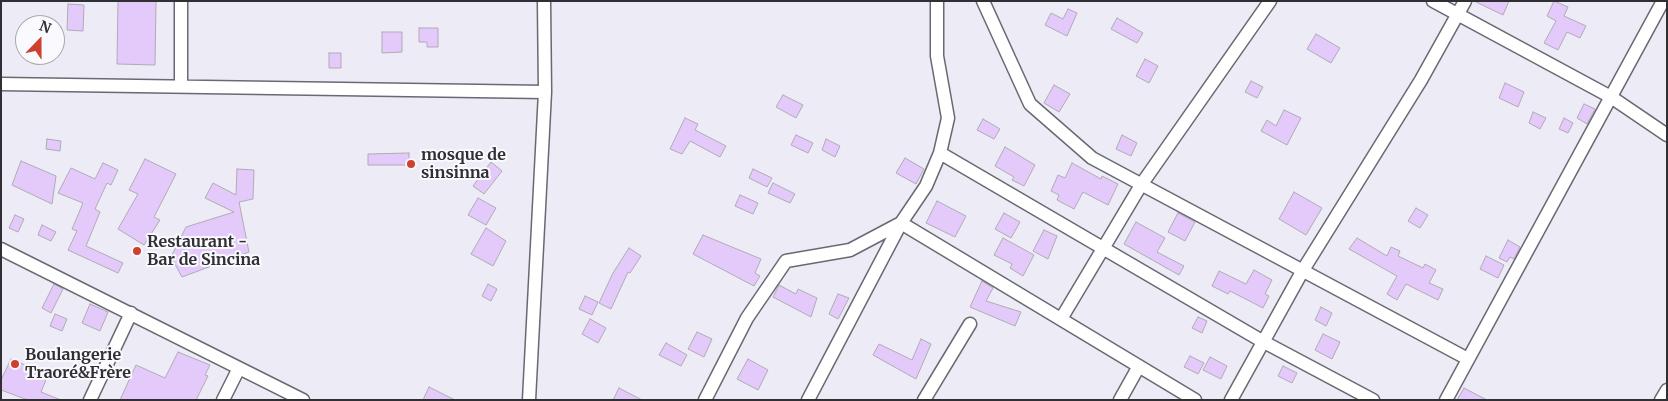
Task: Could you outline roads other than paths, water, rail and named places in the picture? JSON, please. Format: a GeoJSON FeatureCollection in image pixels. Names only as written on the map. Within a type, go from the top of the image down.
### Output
{"type":"FeatureCollection","features":[{"type":"Feature","properties":{"kind":"street"},"geometry":{"type":"LineString","coordinates":[[181,1],[181,86]]}},
{"type":"Feature","properties":{"kind":"street"},"geometry":{"type":"LineString","coordinates":[[529,400],[545,92],[544,1]]}},
{"type":"Feature","properties":{"kind":"street"},"geometry":{"type":"LineString","coordinates":[[808,400],[901,223],[926,186],[940,153],[948,118],[937,56],[937,1]]}},
{"type":"Feature","properties":{"kind":"street"},"geometry":{"type":"LineString","coordinates":[[982,1],[1030,104],[1092,158],[1468,359]]}},
{"type":"Feature","properties":{"kind":"street"},"geometry":{"type":"LineString","coordinates":[[1061,319],[1141,185],[1270,1]]}},
{"type":"Feature","properties":{"kind":"street"},"geometry":{"type":"LineString","coordinates":[[1433,1],[1611,97],[1667,135]]}},
{"type":"Feature","properties":{"kind":"street"},"geometry":{"type":"LineString","coordinates":[[1232,400],[1262,341],[1303,270],[1421,80],[1465,1]]}},
{"type":"Feature","properties":{"kind":"street"},"geometry":{"type":"LineString","coordinates":[[1446,400],[1663,1]]}},
{"type":"Feature","properties":{"kind":"street"},"geometry":{"type":"LineString","coordinates":[[1,84],[545,92]]}},
{"type":"Feature","properties":{"kind":"street"},"geometry":{"type":"LineString","coordinates":[[940,153],[1262,341],[1373,400]]}},
{"type":"Feature","properties":{"kind":"street"},"geometry":{"type":"LineString","coordinates":[[901,223],[1195,400]]}},
{"type":"Feature","properties":{"kind":"street"},"geometry":{"type":"LineString","coordinates":[[705,400],[747,318],[786,261],[850,250],[901,223]]}},
{"type":"Feature","properties":{"kind":"street"},"geometry":{"type":"LineString","coordinates":[[1,249],[303,400]]}},
{"type":"Feature","properties":{"kind":"street"},"geometry":{"type":"LineString","coordinates":[[90,400],[130,313]]}},
{"type":"Feature","properties":{"kind":"street"},"geometry":{"type":"LineString","coordinates":[[924,400],[970,324]]}},
{"type":"Feature","properties":{"kind":"street"},"geometry":{"type":"LineString","coordinates":[[1120,400],[1138,366]]}},
{"type":"Feature","properties":{"kind":"street"},"geometry":{"type":"LineString","coordinates":[[223,400],[238,368]]}},
{"type":"Feature","properties":{"kind":"street"},"geometry":{"type":"LineString","coordinates":[[1661,400],[1667,390]]}},
{"type":"Feature","properties":{"kind":"place","name":"mosque de sinsinna"},"geometry":{"type":"Point","coordinates":[411,164]}},
{"type":"Feature","properties":{"kind":"place","name":"Restaurant - Bar de Sincina"},"geometry":{"type":"Point","coordinates":[137,251]}},
{"type":"Feature","properties":{"kind":"place","name":"Boulangerie Traoré&Frère"},"geometry":{"type":"Point","coordinates":[15,364]}}]}
